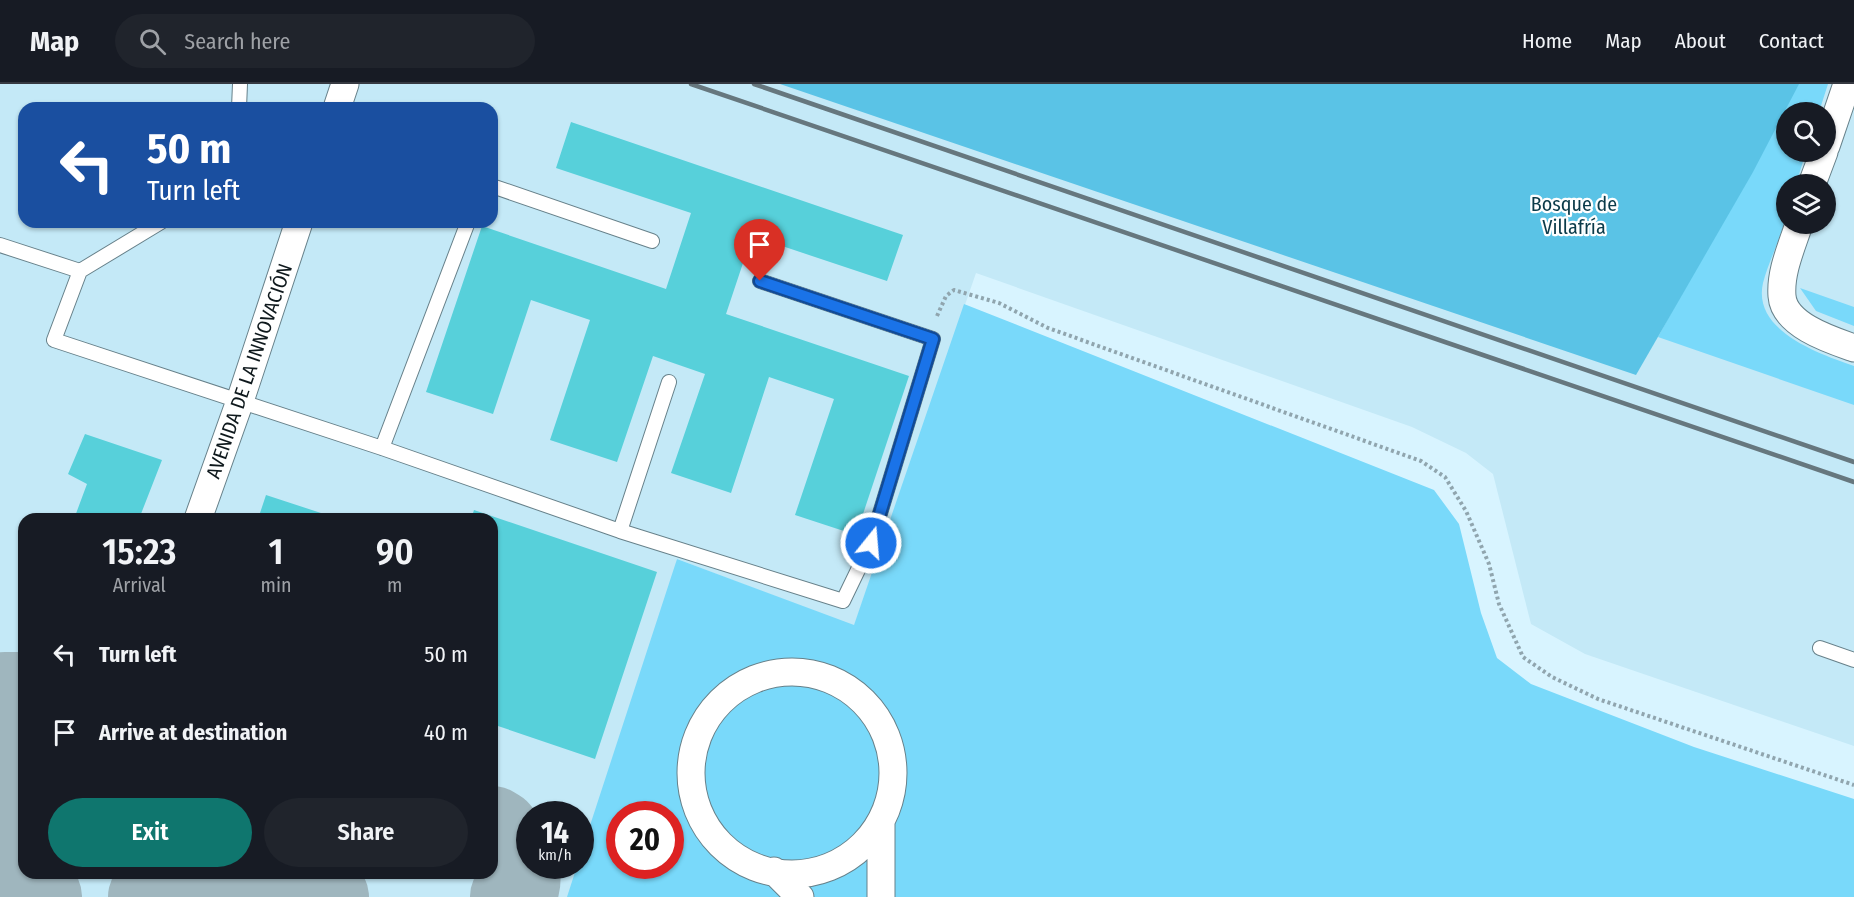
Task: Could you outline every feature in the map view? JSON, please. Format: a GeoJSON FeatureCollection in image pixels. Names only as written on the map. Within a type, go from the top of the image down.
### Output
{"type":"FeatureCollection","features":[{"type":"Feature","properties":{"kind":"street"},"geometry":{"type":"LineString","coordinates":[[339,102],[345,84]]}},
{"type":"Feature","properties":{"kind":"street"},"geometry":{"type":"LineString","coordinates":[[1836,116],[1847,84]]}},
{"type":"Feature","properties":{"kind":"street","name":"AVENIDA DE LA INNOVACIÓN"},"geometry":{"type":"LineString","coordinates":[[200,513],[297,228]]}},
{"type":"Feature","properties":{"kind":"street"},"geometry":{"type":"LineString","coordinates":[[1796,234],[1785,267],[1782,297],[1786,309],[1803,326],[1854,348]]}},
{"type":"Feature","properties":{"kind":"street"},"geometry":{"type":"LineString","coordinates":[[779,671],[813,673],[844,685],[870,707],[887,736],[894,769],[890,801],[875,831],[852,855],[822,870],[789,874],[774,871],[757,868],[728,851],[706,826],[693,795],[691,761],[700,729],[719,701],[746,681],[779,671]]}},
{"type":"Feature","properties":{"kind":"street"},"geometry":{"type":"LineString","coordinates":[[880,821],[881,897]]}},
{"type":"Feature","properties":{"kind":"street"},"geometry":{"type":"LineString","coordinates":[[774,871],[800,897]]}},
{"type":"Feature","properties":{"kind":"lane"},"geometry":{"type":"LineString","coordinates":[[238,102],[240,84]]}},
{"type":"Feature","properties":{"kind":"lane"},"geometry":{"type":"LineString","coordinates":[[498,188],[652,241]]}},
{"type":"Feature","properties":{"kind":"lane"},"geometry":{"type":"LineString","coordinates":[[151,228],[80,271],[54,340],[382,448],[621,531],[843,601],[871,543],[933,339],[760,281]]}},
{"type":"Feature","properties":{"kind":"lane"},"geometry":{"type":"LineString","coordinates":[[382,448],[466,228]]}},
{"type":"Feature","properties":{"kind":"lane"},"geometry":{"type":"LineString","coordinates":[[0,245],[80,271]]}},
{"type":"Feature","properties":{"kind":"lane"},"geometry":{"type":"LineString","coordinates":[[621,531],[669,382]]}},
{"type":"Feature","properties":{"kind":"lane"},"geometry":{"type":"LineString","coordinates":[[1820,648],[1854,660]]}},
{"type":"Feature","properties":{"kind":"path"},"geometry":{"type":"LineString","coordinates":[[933,339],[937,314],[946,296],[954,290],[999,303],[1048,328],[1421,461],[1445,477],[1466,511],[1489,564],[1499,604],[1523,657],[1552,677],[1598,699],[1854,785]]}},
{"type":"Feature","properties":{"kind":"shaded area"},"geometry":{"type":"Polygon","coordinates":[[[0,84],[1854,84],[1854,746],[1585,654],[1531,624],[1493,474],[1466,453],[1412,427],[976,273],[854,626],[677,559],[623,801],[606,801],[606,879],[631,879],[646,897],[0,897],[0,84]]]}},
{"type":"Feature","properties":{"kind":"shaded area"},"geometry":{"type":"Polygon","coordinates":[[[1797,84],[1828,84],[1822,102],[1787,102],[1797,84]]]}},
{"type":"Feature","properties":{"kind":"shaded area"},"geometry":{"type":"Polygon","coordinates":[[[1776,122],[1776,162],[1803,162],[1799,174],[1776,174],[1776,234],[1780,234],[1763,283],[1762,300],[1768,315],[1792,338],[1824,355],[1854,366],[1854,405],[1658,337],[1776,122]]]}},
{"type":"Feature","properties":{"kind":"shaded area"},"geometry":{"type":"Polygon","coordinates":[[[1800,288],[1854,307],[1854,326],[1816,311],[1800,288]]]}},
{"type":"Feature","properties":{"kind":"shaded area"},"geometry":{"type":"Polygon","coordinates":[[[964,304],[1434,490],[1459,524],[1481,613],[1497,658],[1531,684],[1694,747],[1854,799],[1854,897],[567,897],[573,879],[594,879],[594,813],[677,559],[854,625],[964,304]]]}},
{"type":"Feature","properties":{"kind":"green space","name":"Bosque de Villafría"},"geometry":{"type":"Polygon","coordinates":[[[780,84],[1799,84],[1790,102],[1776,102],[1776,128],[1636,375],[780,84]]]}},
{"type":"Feature","properties":{"kind":"building"},"geometry":{"type":"Polygon","coordinates":[[[571,122],[903,235],[887,281],[752,236],[726,314],[909,376],[856,535],[795,515],[834,399],[769,377],[731,493],[671,473],[705,374],[653,356],[617,462],[550,440],[590,320],[531,300],[493,414],[426,392],[481,228],[488,228],[666,289],[691,213],[556,168],[571,122]]]}},
{"type":"Feature","properties":{"kind":"building"},"geometry":{"type":"Polygon","coordinates":[[[85,434],[162,460],[141,513],[76,513],[87,484],[68,474],[85,434]]]}},
{"type":"Feature","properties":{"kind":"building"},"geometry":{"type":"Polygon","coordinates":[[[266,495],[321,513],[260,513],[266,495]]]}},
{"type":"Feature","properties":{"kind":"building"},"geometry":{"type":"Polygon","coordinates":[[[498,518],[657,572],[595,759],[498,726],[498,518]]]}},
{"type":"Feature","properties":{"kind":"taxiway"},"geometry":{"type":"LineString","coordinates":[[0,698],[5,695],[18,695]]}},
{"type":"Feature","properties":{"kind":"taxiway"},"geometry":{"type":"LineString","coordinates":[[10,835],[8,798],[18,773]]}},
{"type":"Feature","properties":{"kind":"taxiway"},"geometry":{"type":"LineString","coordinates":[[498,834],[512,855],[517,870],[518,878],[513,897]]}},
{"type":"Feature","properties":{"kind":"taxiway"},"geometry":{"type":"LineString","coordinates":[[31,879],[39,897]]}},
{"type":"Feature","properties":{"kind":"taxiway"},"geometry":{"type":"LineString","coordinates":[[151,897],[175,882],[189,879]]}},
{"type":"Feature","properties":{"kind":"taxiway"},"geometry":{"type":"LineString","coordinates":[[270,879],[326,897]]}},
{"type":"Feature","properties":{"kind":"railway"},"geometry":{"type":"LineString","coordinates":[[691,84],[1854,482]]}},
{"type":"Feature","properties":{"kind":"railway"},"geometry":{"type":"LineString","coordinates":[[754,84],[1854,462]]}},
{"type":"Feature","properties":{"kind":"route"},"geometry":{"type":"LineString","coordinates":[[760,281],[933,339],[871,543]]}}]}
